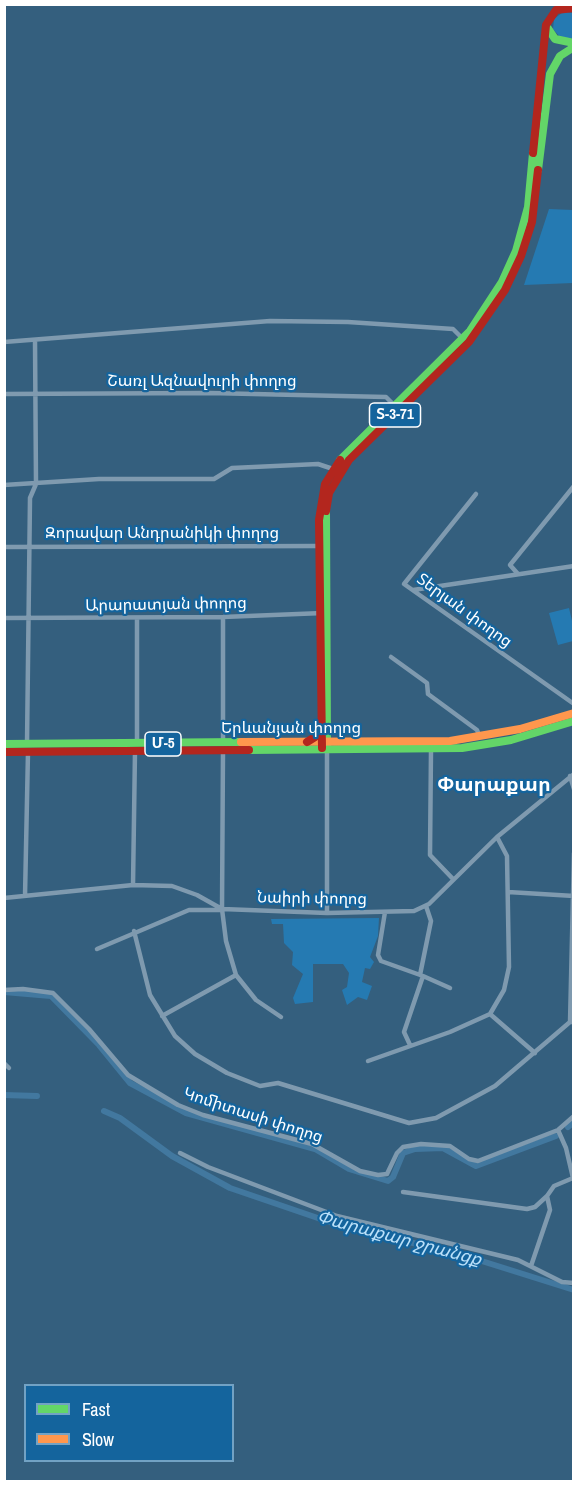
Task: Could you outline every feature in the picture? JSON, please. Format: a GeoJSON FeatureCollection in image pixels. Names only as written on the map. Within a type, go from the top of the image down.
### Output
{"type":"FeatureCollection","features":[{"type":"Feature","properties":{"kind":"main road"},"geometry":{"type":"LineString","coordinates":[[546,25],[556,10],[573,8]]}},
{"type":"Feature","properties":{"kind":"main road","name":"Տ-3-71"},"geometry":{"type":"LineString","coordinates":[[546,25],[555,39],[573,45]]}},
{"type":"Feature","properties":{"kind":"main road","name":"Տ-3-71"},"geometry":{"type":"LineString","coordinates":[[325,748],[324,613],[319,546],[320,501],[333,469],[344,454],[462,338],[496,293],[512,262],[523,229],[532,173],[546,25]]}},
{"type":"Feature","properties":{"kind":"main road","name":"Տ-3-71"},"geometry":{"type":"LineString","coordinates":[[325,748],[322,728],[326,510],[331,488],[349,460],[469,342],[505,290],[519,262],[532,222],[550,74],[560,56],[573,45]]}},
{"type":"Feature","properties":{"kind":"main road","name":"Երևանյան փողոց"},"geometry":{"type":"LineString","coordinates":[[223,747],[304,743],[325,748],[450,741],[479,738],[520,729],[573,712]]}},
{"type":"Feature","properties":{"kind":"main road","name":"Երևանյան փողոց"},"geometry":{"type":"LineString","coordinates":[[4,752],[27,748],[136,747],[431,750],[462,748],[511,740],[573,721]]}},
{"type":"Feature","properties":{"kind":"main road"},"geometry":{"type":"LineString","coordinates":[[304,743],[315,737],[322,728]]}},
{"type":"Feature","properties":{"kind":"main road","name":"Երևանյան փողոց"},"geometry":{"type":"LineString","coordinates":[[4,744],[27,748]]}},
{"type":"Feature","properties":{"kind":"street"},"geometry":{"type":"LineString","coordinates":[[4,342],[270,321],[348,322],[453,329],[462,338]]}},
{"type":"Feature","properties":{"kind":"street"},"geometry":{"type":"LineString","coordinates":[[25,896],[30,498],[36,484],[35,340]]}},
{"type":"Feature","properties":{"kind":"street","name":"Շառլ Ազնավուրի փողոց"},"geometry":{"type":"LineString","coordinates":[[4,394],[209,393],[386,397],[395,406]]}},
{"type":"Feature","properties":{"kind":"street"},"geometry":{"type":"LineString","coordinates":[[4,485],[99,478],[214,479],[232,468],[318,464],[333,469]]}},
{"type":"Feature","properties":{"kind":"street"},"geometry":{"type":"LineString","coordinates":[[518,574],[510,565],[573,486]]}},
{"type":"Feature","properties":{"kind":"street","name":"Տերյան փողոց"},"geometry":{"type":"LineString","coordinates":[[476,494],[404,584],[573,704]]}},
{"type":"Feature","properties":{"kind":"street","name":"Զորավար Անդրանիկի փողոց"},"geometry":{"type":"LineString","coordinates":[[4,547],[319,546]]}},
{"type":"Feature","properties":{"kind":"street"},"geometry":{"type":"LineString","coordinates":[[413,590],[573,566]]}},
{"type":"Feature","properties":{"kind":"street","name":"Արարատյան փողոց"},"geometry":{"type":"LineString","coordinates":[[4,618],[223,617],[324,613]]}},
{"type":"Feature","properties":{"kind":"street"},"geometry":{"type":"LineString","coordinates":[[223,617],[222,909],[226,941],[236,975],[256,999],[281,1017]]}},
{"type":"Feature","properties":{"kind":"street"},"geometry":{"type":"LineString","coordinates":[[133,885],[137,618]]}},
{"type":"Feature","properties":{"kind":"street"},"geometry":{"type":"LineString","coordinates":[[391,657],[427,683],[428,694],[477,730],[479,738]]}},
{"type":"Feature","properties":{"kind":"street"},"geometry":{"type":"LineString","coordinates":[[325,748],[327,913]]}},
{"type":"Feature","properties":{"kind":"street"},"geometry":{"type":"LineString","coordinates":[[431,750],[430,855],[453,879]]}},
{"type":"Feature","properties":{"kind":"street"},"geometry":{"type":"LineString","coordinates":[[572,775],[573,789]]}},
{"type":"Feature","properties":{"kind":"street"},"geometry":{"type":"LineString","coordinates":[[410,1046],[404,1032],[421,975],[431,921],[426,906],[497,837],[572,775]]}},
{"type":"Feature","properties":{"kind":"street"},"geometry":{"type":"LineString","coordinates":[[368,1061],[490,1014],[504,990],[509,967],[507,856],[497,837]]}},
{"type":"Feature","properties":{"kind":"street"},"geometry":{"type":"LineString","coordinates":[[134,931],[150,995],[175,1036],[195,1054],[227,1073],[260,1086],[278,1083],[409,1123],[436,1118],[495,1086],[572,1022],[573,853]]}},
{"type":"Feature","properties":{"kind":"street","name":"Նաիրի փողոց"},"geometry":{"type":"LineString","coordinates":[[4,898],[133,885],[172,886],[197,895],[222,909],[327,913],[414,910],[426,906]]}},
{"type":"Feature","properties":{"kind":"street"},"geometry":{"type":"LineString","coordinates":[[508,892],[572,896]]}},
{"type":"Feature","properties":{"kind":"street"},"geometry":{"type":"LineString","coordinates":[[97,949],[134,931],[189,910],[222,909]]}},
{"type":"Feature","properties":{"kind":"street"},"geometry":{"type":"LineString","coordinates":[[385,912],[378,955],[381,961],[450,988]]}},
{"type":"Feature","properties":{"kind":"street"},"geometry":{"type":"LineString","coordinates":[[162,1016],[236,975]]}},
{"type":"Feature","properties":{"kind":"street","name":"Կոմիտասի փողոց"},"geometry":{"type":"LineString","coordinates":[[4,990],[23,989],[53,993],[89,1029],[128,1075],[161,1096],[203,1115],[312,1144],[360,1171],[387,1174],[397,1153],[404,1147],[421,1144],[450,1146],[469,1159],[478,1161],[558,1131],[573,1116]]}},
{"type":"Feature","properties":{"kind":"street"},"geometry":{"type":"LineString","coordinates":[[490,1014],[535,1053]]}},
{"type":"Feature","properties":{"kind":"street"},"geometry":{"type":"LineString","coordinates":[[402,1192],[527,1209],[535,1208],[547,1197],[554,1186],[573,1178],[566,1148],[558,1131]]}},
{"type":"Feature","properties":{"kind":"street"},"geometry":{"type":"LineString","coordinates":[[180,1153],[208,1167],[337,1216],[371,1227],[455,1243],[531,1266],[554,1279],[573,1284]]}},
{"type":"Feature","properties":{"kind":"street"},"geometry":{"type":"LineString","coordinates":[[531,1266],[550,1210],[547,1197]]}},
{"type":"Feature","properties":{"kind":"shaded area"},"geometry":{"type":"Polygon","coordinates":[[[563,12],[573,13],[573,39],[560,37],[553,29],[554,19],[563,12]]]}},
{"type":"Feature","properties":{"kind":"shaded area"},"geometry":{"type":"Polygon","coordinates":[[[549,209],[573,210],[573,283],[524,285],[549,209]]]}},
{"type":"Feature","properties":{"kind":"shaded area"},"geometry":{"type":"Polygon","coordinates":[[[569,608],[573,625],[573,641],[558,645],[549,613],[569,608]]]}},
{"type":"Feature","properties":{"kind":"shaded area"},"geometry":{"type":"Polygon","coordinates":[[[379,918],[378,936],[370,957],[374,962],[370,969],[365,968],[362,982],[372,986],[367,1000],[358,997],[347,1005],[342,990],[347,987],[349,973],[343,964],[313,964],[313,1002],[295,1004],[293,998],[303,974],[292,965],[293,952],[284,943],[283,924],[272,924],[271,919],[379,918]]]}},
{"type":"Feature","properties":{"kind":"waterway"},"geometry":{"type":"LineString","coordinates":[[4,992],[51,996],[99,1045],[130,1083],[186,1113],[315,1149],[349,1169],[388,1181],[393,1177],[403,1153],[415,1149],[443,1148],[476,1166],[556,1136]]}},
{"type":"Feature","properties":{"kind":"waterway","name":"Փարաքար ջրանցք"},"geometry":{"type":"LineString","coordinates":[[4,1095],[37,1096]]}},
{"type":"Feature","properties":{"kind":"waterway","name":"Փարաքար ջրանցք"},"geometry":{"type":"LineString","coordinates":[[104,1111],[120,1118],[172,1156],[230,1188],[347,1228],[453,1252],[574,1290]]}},
{"type":"Feature","properties":{"kind":"waterway"},"geometry":{"type":"LineString","coordinates":[[568,1127],[574,1122]]}},
{"type":"Feature","properties":{"kind":"traffic: fast"},"geometry":{"type":"LineString","coordinates":[[547,27],[555,39],[574,43]]}},
{"type":"Feature","properties":{"kind":"traffic: fast"},"geometry":{"type":"LineString","coordinates":[[538,170],[550,74],[560,56],[574,47]]}},
{"type":"Feature","properties":{"kind":"traffic: fast"},"geometry":{"type":"LineString","coordinates":[[340,460],[470,331],[502,282],[516,251],[528,207],[533,153]]}},
{"type":"Feature","properties":{"kind":"traffic: fast"},"geometry":{"type":"LineString","coordinates":[[326,511],[327,748]]}},
{"type":"Feature","properties":{"kind":"traffic: fast"},"geometry":{"type":"LineString","coordinates":[[249,750],[462,748],[511,740],[574,721]]}},
{"type":"Feature","properties":{"kind":"traffic: fast"},"geometry":{"type":"LineString","coordinates":[[4,744],[241,742]]}},
{"type":"Feature","properties":{"kind":"traffic: slow"},"geometry":{"type":"LineString","coordinates":[[241,742],[450,741],[520,729],[574,713]]}},
{"type":"Feature","properties":{"kind":"traffic: jam"},"geometry":{"type":"LineString","coordinates":[[533,153],[546,25],[556,10],[574,8]]}},
{"type":"Feature","properties":{"kind":"traffic: jam"},"geometry":{"type":"LineString","coordinates":[[326,511],[329,493],[349,460],[469,342],[505,290],[521,256],[532,222],[538,170]]}},
{"type":"Feature","properties":{"kind":"traffic: jam"},"geometry":{"type":"LineString","coordinates":[[322,748],[319,520],[325,484],[340,460]]}},
{"type":"Feature","properties":{"kind":"traffic: jam"},"geometry":{"type":"LineString","coordinates":[[307,742],[315,737],[322,727]]}},
{"type":"Feature","properties":{"kind":"traffic: jam"},"geometry":{"type":"LineString","coordinates":[[4,752],[249,750]]}},
{"type":"Feature","properties":{"kind":"district","name":"Փարաքար"},"geometry":{"type":"Point","coordinates":[494,786]}}]}
